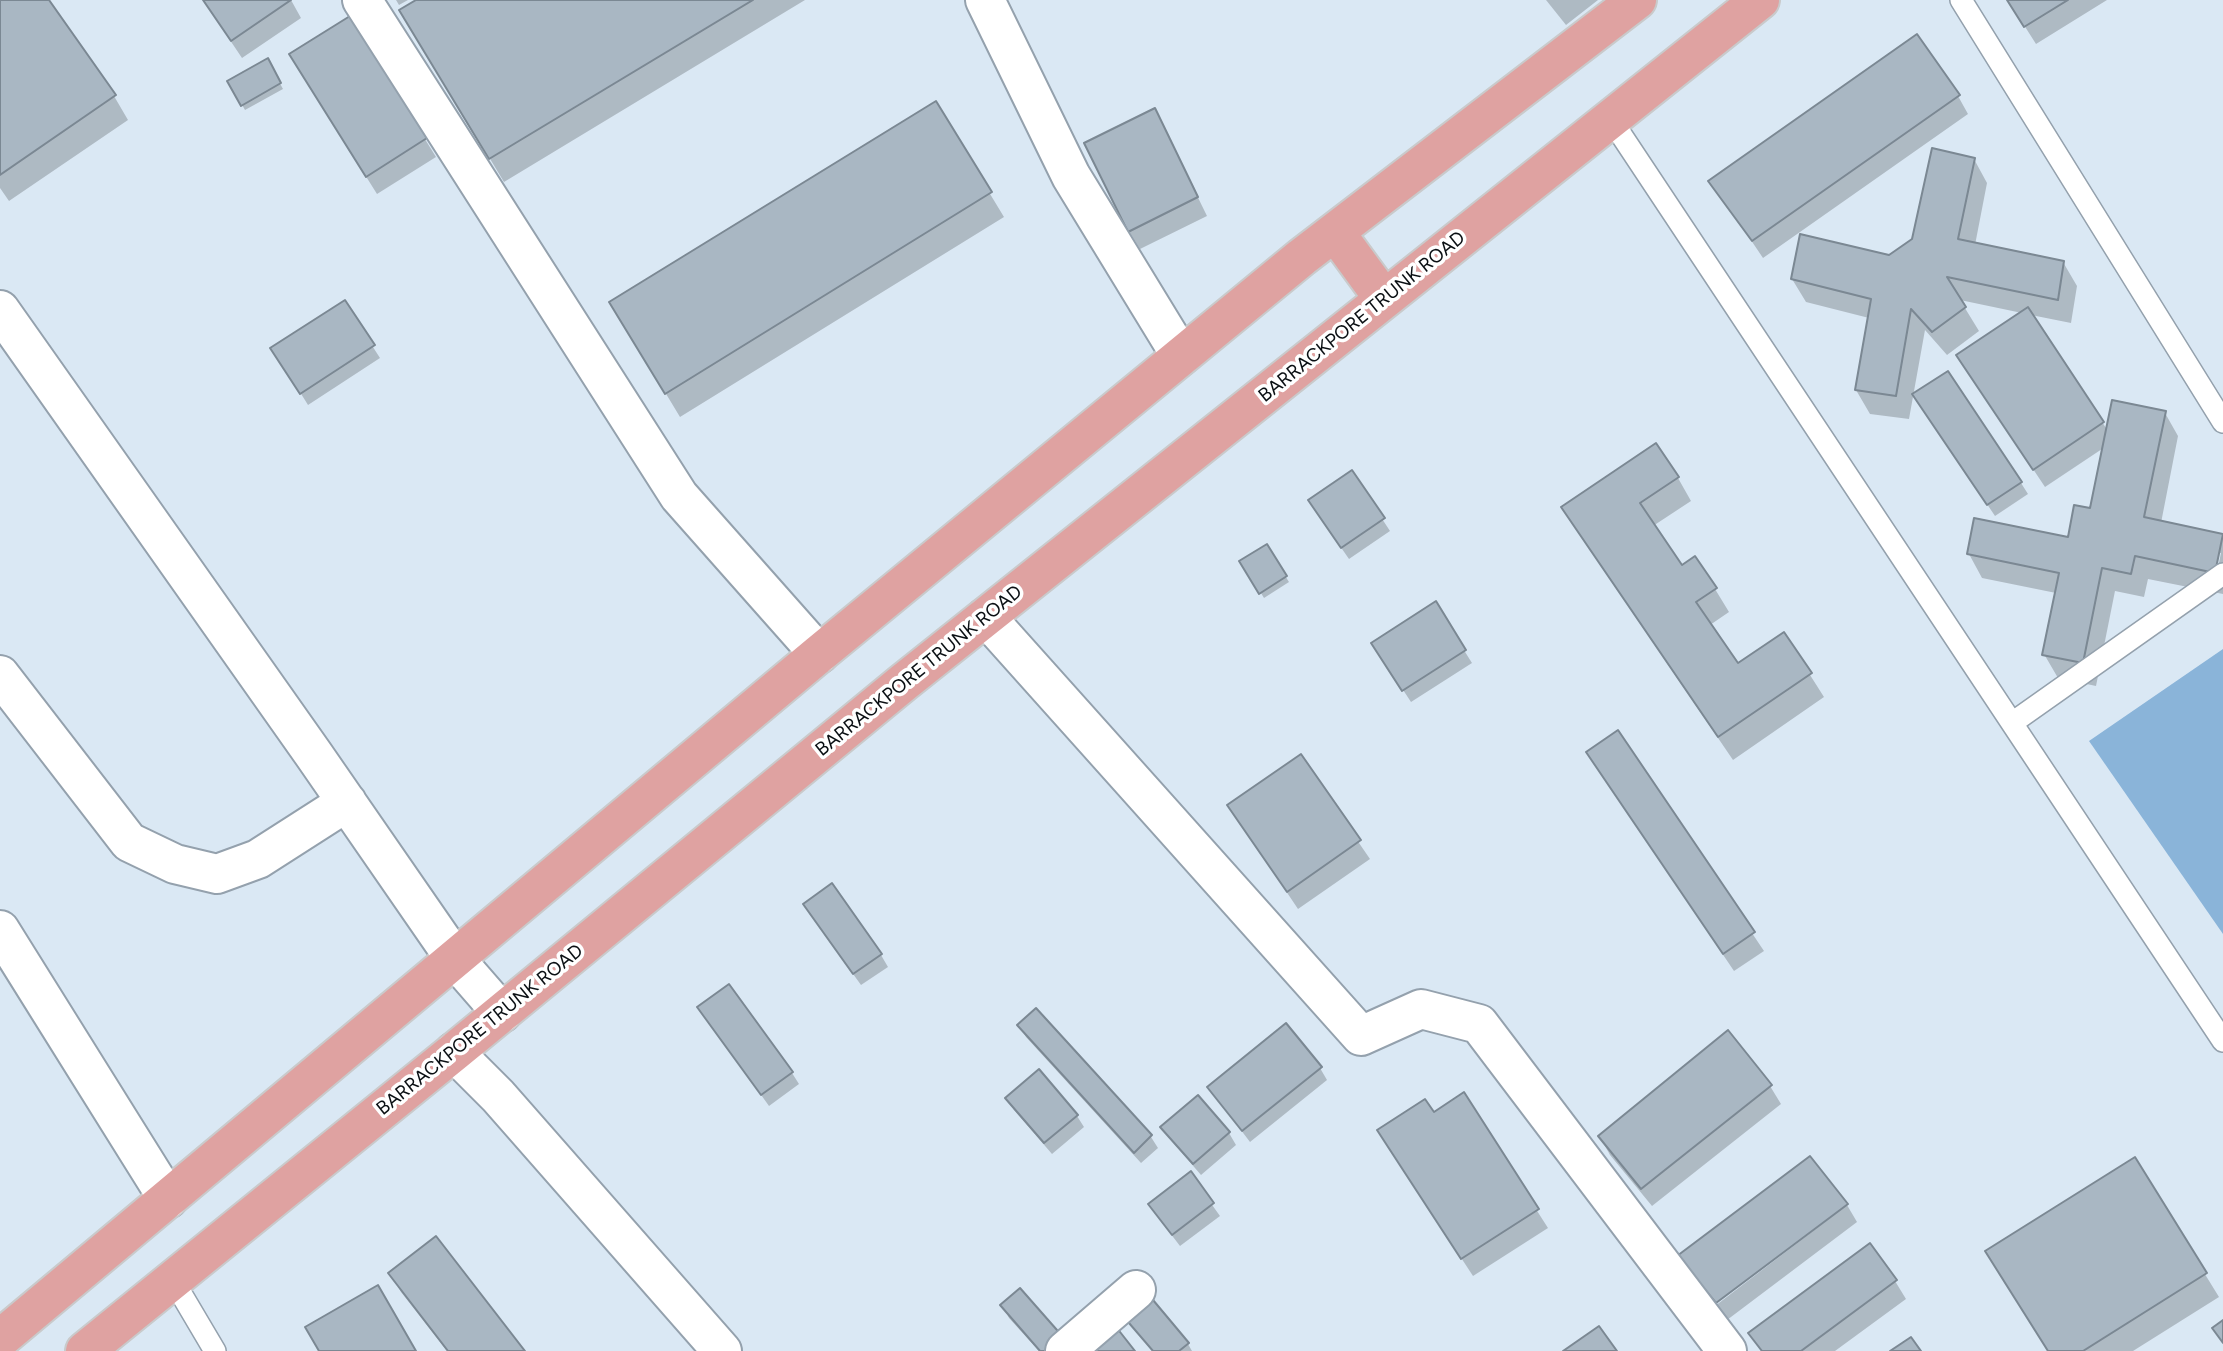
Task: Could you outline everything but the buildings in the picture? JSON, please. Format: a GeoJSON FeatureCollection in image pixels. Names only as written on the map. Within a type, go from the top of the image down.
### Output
{"type":"FeatureCollection","features":[{"type":"Feature","properties":{"kind":"main road"},"geometry":{"type":"LineString","coordinates":[[0,1339],[819,654],[1181,356],[1335,232],[1637,0]]}},
{"type":"Feature","properties":{"kind":"main road","name":"BARRACKPORE TRUNK ROAD"},"geometry":{"type":"LineString","coordinates":[[85,1351],[986,617],[1760,0]]}},
{"type":"Feature","properties":{"kind":"main road"},"geometry":{"type":"LineString","coordinates":[[1335,232],[1384,299]]}},
{"type":"Feature","properties":{"kind":"street"},"geometry":{"type":"LineString","coordinates":[[362,0],[679,496],[819,654]]}},
{"type":"Feature","properties":{"kind":"street"},"geometry":{"type":"LineString","coordinates":[[985,0],[1071,176],[1181,356]]}},
{"type":"Feature","properties":{"kind":"street"},"geometry":{"type":"LineString","coordinates":[[0,310],[455,959],[502,1013]]}},
{"type":"Feature","properties":{"kind":"street"},"geometry":{"type":"LineString","coordinates":[[986,617],[1360,1036],[1421,1009],[1479,1024],[1727,1351]]}},
{"type":"Feature","properties":{"kind":"street"},"geometry":{"type":"LineString","coordinates":[[0,675],[130,842],[174,864],[217,874],[227,871],[258,859],[347,802]]}},
{"type":"Feature","properties":{"kind":"street"},"geometry":{"type":"LineString","coordinates":[[0,930],[168,1199]]}},
{"type":"Feature","properties":{"kind":"street"},"geometry":{"type":"LineString","coordinates":[[454,1052],[498,1096],[722,1351]]}},
{"type":"Feature","properties":{"kind":"street"},"geometry":{"type":"LineString","coordinates":[[1065,1351],[1136,1290]]}},
{"type":"Feature","properties":{"kind":"lane"},"geometry":{"type":"LineString","coordinates":[[1961,0],[2223,422]]}},
{"type":"Feature","properties":{"kind":"lane"},"geometry":{"type":"LineString","coordinates":[[1610,118],[2223,1041]]}},
{"type":"Feature","properties":{"kind":"lane"},"geometry":{"type":"LineString","coordinates":[[2012,723],[2223,574]]}},
{"type":"Feature","properties":{"kind":"lane"},"geometry":{"type":"LineString","coordinates":[[173,1280],[215,1351]]}},
{"type":"Feature","properties":{"kind":"water"},"geometry":{"type":"Polygon","coordinates":[[[2223,649],[2223,934],[2089,741],[2223,649]]]}}]}
